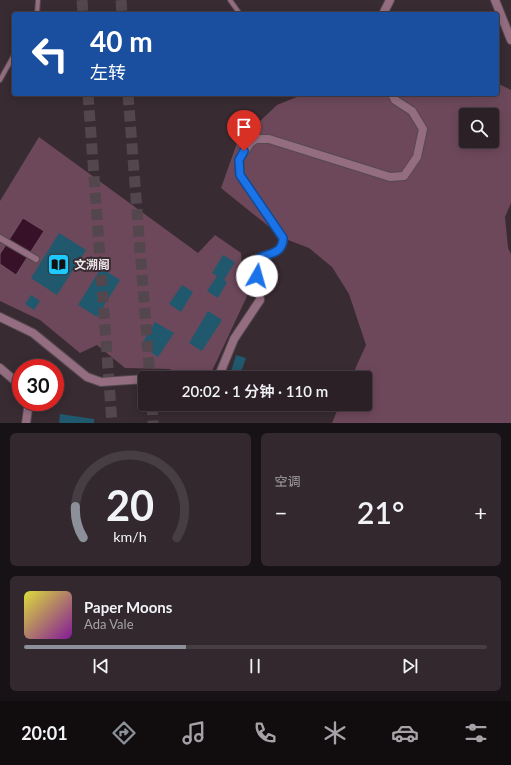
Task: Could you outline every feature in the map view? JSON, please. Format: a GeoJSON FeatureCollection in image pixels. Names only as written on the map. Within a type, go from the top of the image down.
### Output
{"type":"FeatureCollection","features":[{"type":"Feature","properties":{"kind":"street"},"geometry":{"type":"LineString","coordinates":[[384,12],[390,0]]}},
{"type":"Feature","properties":{"kind":"street"},"geometry":{"type":"LineString","coordinates":[[495,0],[511,40]]}},
{"type":"Feature","properties":{"kind":"street"},"geometry":{"type":"LineString","coordinates":[[221,371],[234,339],[260,300],[256,264],[259,258],[279,251],[283,245],[283,238],[240,175],[239,160],[250,142],[256,139],[269,139],[390,177],[404,176],[417,157],[423,130],[412,111],[395,100],[393,96]]}},
{"type":"Feature","properties":{"kind":"street"},"geometry":{"type":"LineString","coordinates":[[2,239],[34,258]]}},
{"type":"Feature","properties":{"kind":"street"},"geometry":{"type":"LineString","coordinates":[[0,317],[33,333],[87,377],[101,382],[138,379]]}},
{"type":"Feature","properties":{"kind":"street"},"geometry":{"type":"LineString","coordinates":[[0,368],[12,378]]}},
{"type":"Feature","properties":{"kind":"street"},"geometry":{"type":"LineString","coordinates":[[26,423],[28,411]]}},
{"type":"Feature","properties":{"kind":"lane"},"geometry":{"type":"LineString","coordinates":[[37,12],[38,0]]}},
{"type":"Feature","properties":{"kind":"lane"},"geometry":{"type":"LineString","coordinates":[[230,0],[239,12]]}},
{"type":"Feature","properties":{"kind":"lane"},"geometry":{"type":"LineString","coordinates":[[0,80],[12,59]]}},
{"type":"Feature","properties":{"kind":"shaded area"},"geometry":{"type":"Polygon","coordinates":[[[499,84],[511,90],[511,203],[505,217],[508,248],[511,254],[511,423],[332,423],[337,411],[372,411],[372,371],[354,371],[366,345],[349,294],[332,267],[309,248],[283,238],[221,188],[237,143],[277,105],[299,96],[499,96],[499,84]]]}},
{"type":"Feature","properties":{"kind":"shaded area"},"geometry":{"type":"Polygon","coordinates":[[[39,137],[198,253],[215,235],[241,253],[242,280],[248,294],[212,371],[175,371],[169,369],[125,368],[97,345],[80,353],[40,320],[0,301],[0,201],[39,137]]]}},
{"type":"Feature","properties":{"kind":"shaded area"},"geometry":{"type":"Polygon","coordinates":[[[23,218],[44,231],[16,275],[0,264],[0,254],[23,218]]]}},
{"type":"Feature","properties":{"kind":"building","name":"文溯阁"},"geometry":{"type":"Polygon","coordinates":[[[59,233],[86,250],[57,295],[31,278],[59,233]]]}},
{"type":"Feature","properties":{"kind":"building"},"geometry":{"type":"Polygon","coordinates":[[[223,255],[235,262],[224,280],[227,282],[218,298],[207,291],[217,276],[212,273],[223,255]]]}},
{"type":"Feature","properties":{"kind":"building"},"geometry":{"type":"Polygon","coordinates":[[[101,268],[120,280],[97,317],[78,305],[101,268]]]}},
{"type":"Feature","properties":{"kind":"building"},"geometry":{"type":"Polygon","coordinates":[[[182,285],[193,292],[181,312],[169,304],[182,285]]]}},
{"type":"Feature","properties":{"kind":"building"},"geometry":{"type":"Polygon","coordinates":[[[31,295],[40,301],[34,310],[25,304],[31,295]]]}},
{"type":"Feature","properties":{"kind":"building"},"geometry":{"type":"Polygon","coordinates":[[[208,311],[222,320],[202,351],[189,343],[208,311]]]}},
{"type":"Feature","properties":{"kind":"building"},"geometry":{"type":"Polygon","coordinates":[[[155,322],[174,333],[158,357],[141,345],[155,322]]]}},
{"type":"Feature","properties":{"kind":"building"},"geometry":{"type":"Polygon","coordinates":[[[236,355],[246,358],[241,371],[231,371],[236,355]]]}},
{"type":"Feature","properties":{"kind":"building"},"geometry":{"type":"Polygon","coordinates":[[[60,414],[94,419],[94,423],[59,423],[60,414]]]}},
{"type":"Feature","properties":{"kind":"tunnel"},"geometry":{"type":"LineString","coordinates":[[82,0],[83,12]]}},
{"type":"Feature","properties":{"kind":"tunnel"},"geometry":{"type":"LineString","coordinates":[[121,0],[122,12]]}},
{"type":"Feature","properties":{"kind":"tunnel"},"geometry":{"type":"LineString","coordinates":[[88,96],[112,423]]}},
{"type":"Feature","properties":{"kind":"tunnel"},"geometry":{"type":"LineString","coordinates":[[128,96],[149,371]]}},
{"type":"Feature","properties":{"kind":"tunnel"},"geometry":{"type":"LineString","coordinates":[[152,411],[153,423]]}},
{"type":"Feature","properties":{"kind":"place","name":"文溯阁"},"geometry":{"type":"Point","coordinates":[58,264]}},
{"type":"Feature","properties":{"kind":"route"},"geometry":{"type":"LineString","coordinates":[[244,151],[239,160],[240,175],[283,238],[283,245],[279,251],[259,258],[256,264],[257,276]]}}]}
